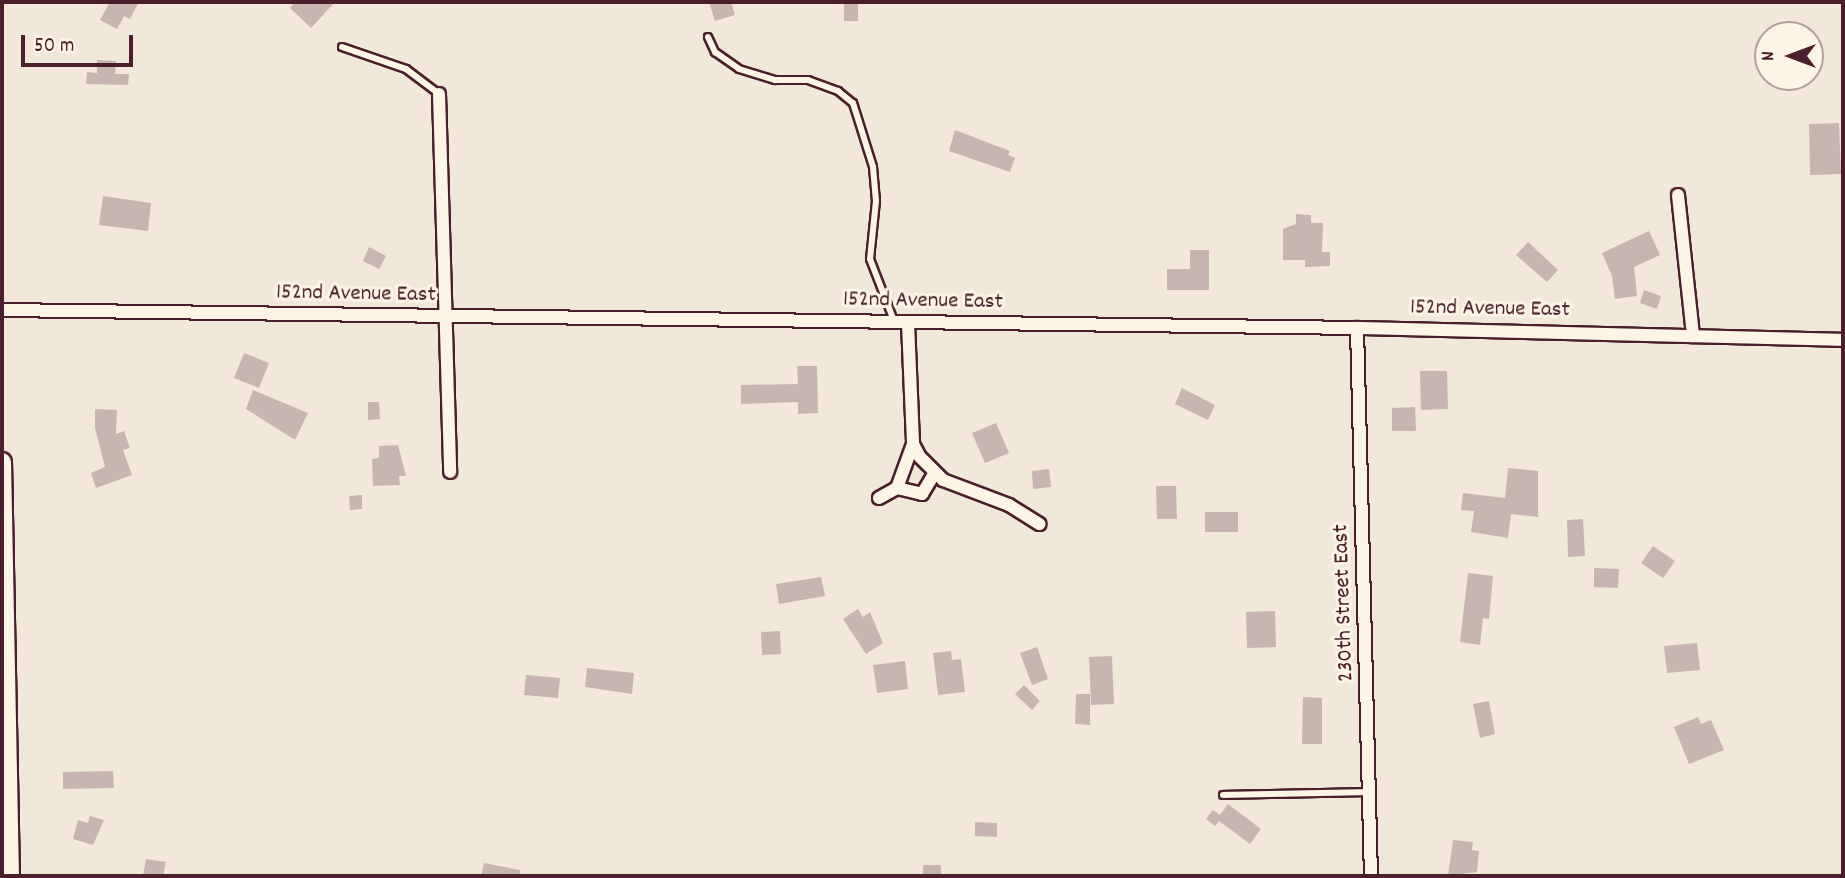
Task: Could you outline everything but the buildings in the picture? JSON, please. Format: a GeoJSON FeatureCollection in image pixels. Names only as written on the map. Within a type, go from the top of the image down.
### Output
{"type":"FeatureCollection","features":[{"type":"Feature","properties":{"kind":"street"},"geometry":{"type":"LineString","coordinates":[[439,94],[450,472]]}},
{"type":"Feature","properties":{"kind":"street"},"geometry":{"type":"LineString","coordinates":[[1678,195],[1693,336]]}},
{"type":"Feature","properties":{"kind":"street","name":"152nd Avenue East"},"geometry":{"type":"LineString","coordinates":[[2,310],[1357,328],[1843,340]]}},
{"type":"Feature","properties":{"kind":"street"},"geometry":{"type":"LineString","coordinates":[[879,498],[897,488],[913,444],[901,323]]}},
{"type":"Feature","properties":{"kind":"street","name":"230th Street East"},"geometry":{"type":"LineString","coordinates":[[1357,328],[1371,876]]}},
{"type":"Feature","properties":{"kind":"street"},"geometry":{"type":"LineString","coordinates":[[913,444],[934,474],[1040,524]]}},
{"type":"Feature","properties":{"kind":"street"},"geometry":{"type":"LineString","coordinates":[[2,462],[10,876]]}},
{"type":"Feature","properties":{"kind":"street"},"geometry":{"type":"LineString","coordinates":[[897,488],[922,494],[934,474]]}},
{"type":"Feature","properties":{"kind":"lane"},"geometry":{"type":"LineString","coordinates":[[708,37],[715,52],[739,69],[775,80],[808,80],[838,91],[853,103],[873,167],[876,201],[870,259],[901,323]]}},
{"type":"Feature","properties":{"kind":"lane"},"geometry":{"type":"LineString","coordinates":[[342,47],[406,69],[439,94]]}},
{"type":"Feature","properties":{"kind":"lane"},"geometry":{"type":"LineString","coordinates":[[1223,795],[1370,792]]}}]}
